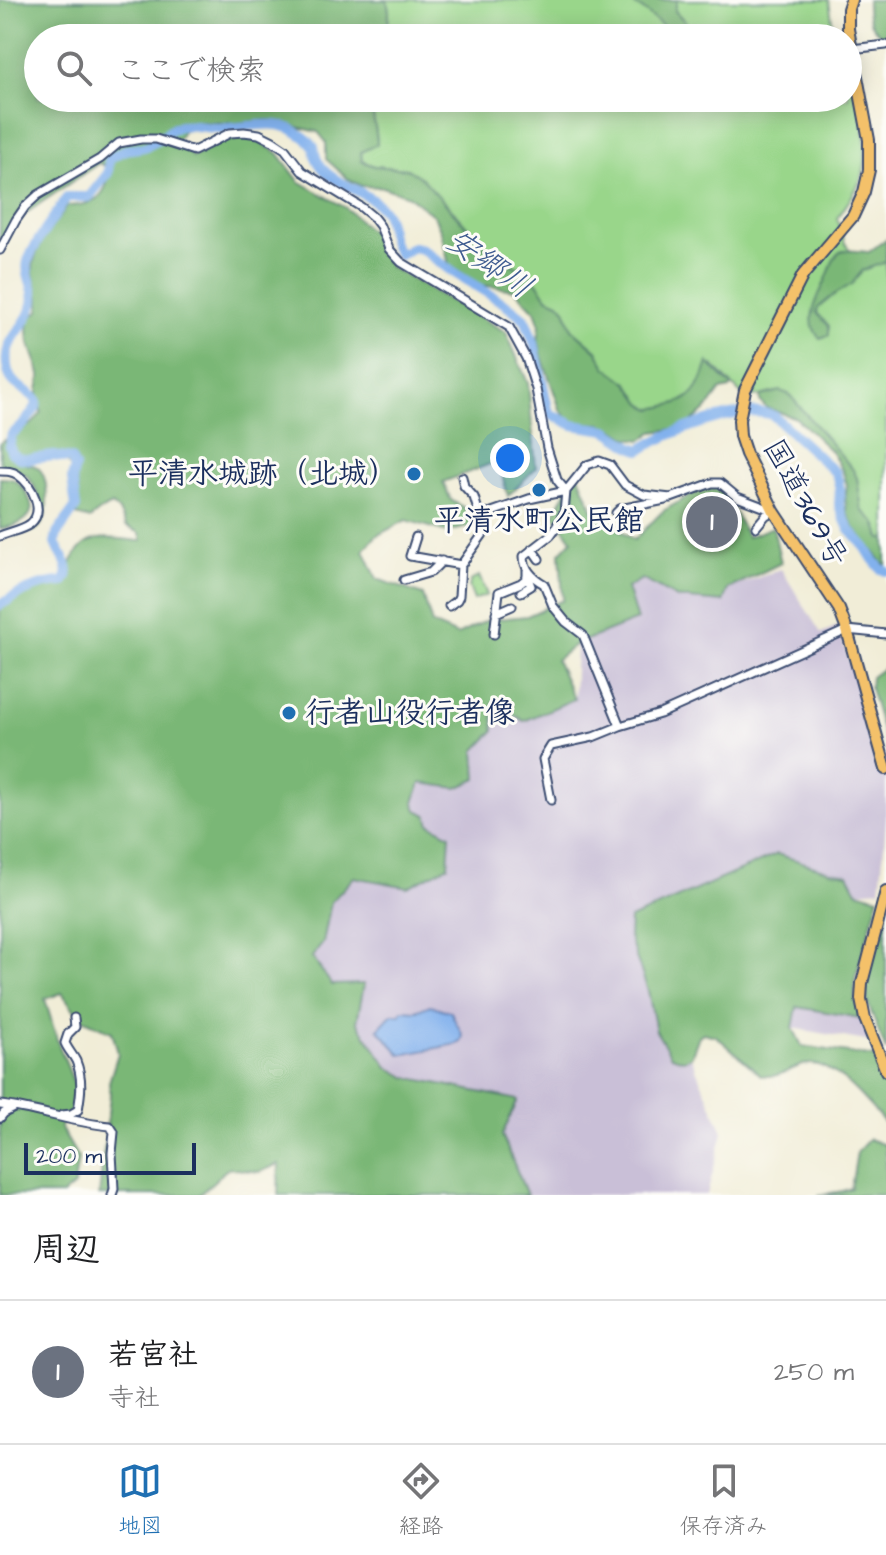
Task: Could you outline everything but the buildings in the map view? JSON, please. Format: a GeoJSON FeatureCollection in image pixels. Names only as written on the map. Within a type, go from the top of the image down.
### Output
{"type":"FeatureCollection","features":[{"type":"Feature","properties":{"kind":"highway","name":"国道369号"},"geometry":{"type":"LineString","coordinates":[[848,24],[851,0]]}},
{"type":"Feature","properties":{"kind":"highway","name":"国道369号"},"geometry":{"type":"LineString","coordinates":[[862,105],[869,140],[869,170],[864,192],[853,216],[803,275],[745,392],[739,420],[746,454],[774,511],[839,609],[886,769]]}},
{"type":"Feature","properties":{"kind":"highway"},"geometry":{"type":"LineString","coordinates":[[886,891],[862,983],[861,999],[865,1019],[886,1071]]}},
{"type":"Feature","properties":{"kind":"street"},"geometry":{"type":"LineString","coordinates":[[862,48],[886,45]]}},
{"type":"Feature","properties":{"kind":"street"},"geometry":{"type":"LineString","coordinates":[[0,250],[21,213],[45,190],[100,159],[119,143],[159,139],[194,151],[230,133],[259,134],[285,149],[302,171],[373,217],[389,249],[409,268],[509,327],[526,358],[536,389],[547,448],[557,480],[566,491]]}},
{"type":"Feature","properties":{"kind":"street"},"geometry":{"type":"LineString","coordinates":[[521,592],[531,586],[524,556],[555,529],[564,513],[566,491],[587,465],[599,461],[611,466],[625,485],[644,495],[671,498]]}},
{"type":"Feature","properties":{"kind":"street"},"geometry":{"type":"LineString","coordinates":[[0,471],[10,471],[21,478],[38,504],[31,523],[0,536]]}},
{"type":"Feature","properties":{"kind":"street"},"geometry":{"type":"LineString","coordinates":[[462,477],[464,486],[474,497],[479,514],[566,491]]}},
{"type":"Feature","properties":{"kind":"street"},"geometry":{"type":"LineString","coordinates":[[616,513],[620,509],[671,498],[712,483],[720,483],[737,497],[774,511]]}},
{"type":"Feature","properties":{"kind":"street"},"geometry":{"type":"LineString","coordinates":[[756,527],[774,511]]}},
{"type":"Feature","properties":{"kind":"street"},"geometry":{"type":"LineString","coordinates":[[449,606],[459,596],[461,565],[486,530],[486,514]]}},
{"type":"Feature","properties":{"kind":"street"},"geometry":{"type":"LineString","coordinates":[[416,537],[410,556],[413,558],[461,565]]}},
{"type":"Feature","properties":{"kind":"street"},"geometry":{"type":"LineString","coordinates":[[532,549],[539,559]]}},
{"type":"Feature","properties":{"kind":"street"},"geometry":{"type":"LineString","coordinates":[[404,580],[431,572],[442,561]]}},
{"type":"Feature","properties":{"kind":"street"},"geometry":{"type":"LineString","coordinates":[[494,634],[499,592],[521,583],[527,572]]}},
{"type":"Feature","properties":{"kind":"street"},"geometry":{"type":"LineString","coordinates":[[527,572],[544,584],[561,616],[583,635],[620,726]]}},
{"type":"Feature","properties":{"kind":"street"},"geometry":{"type":"LineString","coordinates":[[496,613],[512,606]]}},
{"type":"Feature","properties":{"kind":"street"},"geometry":{"type":"LineString","coordinates":[[551,800],[543,759],[551,746],[593,737],[660,714],[847,630],[886,634]]}},
{"type":"Feature","properties":{"kind":"street"},"geometry":{"type":"LineString","coordinates":[[56,1115],[78,1110],[81,1095],[79,1071],[65,1043],[75,1027],[74,1018]]}},
{"type":"Feature","properties":{"kind":"street"},"geometry":{"type":"LineString","coordinates":[[0,1105],[110,1126],[114,1132],[112,1195]]}},
{"type":"Feature","properties":{"kind":"street"},"geometry":{"type":"LineString","coordinates":[[0,1118],[16,1107]]}},
{"type":"Feature","properties":{"kind":"shaded area"},"geometry":{"type":"Polygon","coordinates":[[[781,569],[821,633],[838,626],[886,778],[880,889],[857,891],[848,874],[830,871],[648,991],[656,1031],[683,1060],[691,1057],[723,1132],[707,1195],[527,1195],[502,1135],[388,1067],[312,956],[323,943],[331,902],[353,877],[408,887],[430,824],[427,815],[417,810],[413,803],[421,783],[457,788],[475,751],[494,730],[492,701],[574,699],[576,644],[637,620],[626,588],[642,579],[677,598],[728,589],[781,569]]]}},
{"type":"Feature","properties":{"kind":"shaded area"},"geometry":{"type":"Polygon","coordinates":[[[796,1007],[860,1018],[871,1042],[793,1028],[796,1007]]]}},
{"type":"Feature","properties":{"kind":"green space"},"geometry":{"type":"Polygon","coordinates":[[[0,0],[387,0],[388,24],[24,24],[24,112],[372,112],[377,144],[361,152],[362,161],[374,166],[407,169],[422,178],[486,248],[531,274],[547,297],[559,302],[572,329],[597,351],[606,367],[629,384],[642,403],[652,409],[690,397],[700,384],[708,362],[732,385],[721,390],[707,409],[689,424],[653,432],[642,440],[628,438],[601,424],[577,423],[568,419],[560,409],[542,357],[538,340],[540,325],[535,311],[515,290],[481,285],[449,265],[434,216],[409,196],[382,187],[361,186],[348,179],[326,159],[326,142],[318,132],[269,120],[189,122],[177,141],[193,157],[230,138],[255,140],[278,153],[299,181],[346,208],[375,235],[390,267],[506,332],[528,383],[536,468],[508,496],[498,461],[443,482],[451,500],[466,509],[472,526],[447,532],[406,520],[376,536],[364,550],[377,579],[423,595],[432,624],[457,635],[488,620],[527,616],[563,600],[560,553],[572,540],[554,514],[577,471],[593,510],[634,540],[663,511],[712,483],[720,483],[747,537],[773,527],[781,563],[728,589],[723,602],[677,598],[642,579],[627,588],[637,620],[576,644],[556,660],[574,699],[524,721],[493,702],[494,731],[475,751],[477,779],[457,788],[421,783],[414,802],[417,810],[427,815],[430,824],[450,835],[448,866],[408,887],[354,877],[331,902],[323,943],[312,957],[332,985],[364,984],[357,1022],[388,1067],[406,1077],[518,1100],[502,1135],[527,1195],[278,1195],[279,1164],[260,1172],[228,1168],[199,1195],[99,1195],[109,1082],[118,1053],[112,1032],[80,1018],[62,993],[45,999],[79,1096],[60,1127],[78,1158],[74,1186],[63,1195],[0,1195],[0,609],[27,593],[64,581],[77,553],[92,540],[114,538],[142,541],[140,533],[126,526],[119,511],[112,505],[90,519],[76,515],[75,475],[61,456],[24,456],[26,464],[42,472],[47,503],[40,526],[20,533],[37,519],[39,500],[25,474],[0,465],[0,443],[33,423],[41,413],[38,392],[40,375],[28,335],[29,318],[39,311],[33,273],[36,255],[67,206],[85,204],[98,198],[106,186],[110,168],[99,163],[16,220],[0,251],[0,0]]]}},
{"type":"Feature","properties":{"kind":"green space"},"geometry":{"type":"Polygon","coordinates":[[[387,0],[626,0],[661,24],[388,24],[387,0]]]}},
{"type":"Feature","properties":{"kind":"green space"},"geometry":{"type":"Polygon","coordinates":[[[626,0],[677,0],[675,11],[687,24],[661,24],[626,0]]]}},
{"type":"Feature","properties":{"kind":"green space"},"geometry":{"type":"Polygon","coordinates":[[[677,0],[829,0],[833,24],[687,24],[675,11],[677,0]]]}},
{"type":"Feature","properties":{"kind":"green space"},"geometry":{"type":"Polygon","coordinates":[[[867,0],[886,0],[886,37],[876,31],[870,22],[867,0]]]}},
{"type":"Feature","properties":{"kind":"green space"},"geometry":{"type":"Polygon","coordinates":[[[372,112],[861,112],[865,142],[864,169],[837,218],[845,243],[863,269],[886,262],[886,539],[882,540],[878,527],[860,506],[857,478],[780,391],[745,398],[713,365],[700,385],[683,401],[652,409],[642,403],[629,384],[605,367],[597,350],[572,329],[565,309],[559,302],[547,297],[531,274],[486,248],[448,205],[407,169],[374,166],[362,161],[361,152],[377,144],[372,112]]]}},
{"type":"Feature","properties":{"kind":"green space"},"geometry":{"type":"Polygon","coordinates":[[[886,239],[886,262],[863,270],[852,284],[818,308],[817,313],[829,326],[829,335],[820,338],[812,322],[813,314],[835,257],[846,250],[869,252],[886,239]]]}},
{"type":"Feature","properties":{"kind":"green space"},"geometry":{"type":"Polygon","coordinates":[[[780,391],[789,394],[852,468],[857,478],[862,510],[875,522],[881,539],[886,539],[886,567],[854,528],[847,513],[847,485],[832,452],[796,418],[766,408],[760,401],[760,396],[780,391]]]}},
{"type":"Feature","properties":{"kind":"green space"},"geometry":{"type":"Polygon","coordinates":[[[0,478],[12,479],[21,486],[30,500],[31,510],[21,523],[0,529],[0,478]]]}},
{"type":"Feature","properties":{"kind":"green space"},"geometry":{"type":"Polygon","coordinates":[[[479,576],[487,595],[474,600],[469,587],[471,581],[479,576]]]}},
{"type":"Feature","properties":{"kind":"green space"},"geometry":{"type":"Polygon","coordinates":[[[886,666],[886,745],[870,688],[871,677],[886,666]]]}},
{"type":"Feature","properties":{"kind":"green space"},"geometry":{"type":"Polygon","coordinates":[[[777,854],[848,874],[857,891],[879,897],[855,979],[855,999],[860,1018],[797,1007],[793,1028],[802,1046],[875,1057],[886,1080],[886,1124],[849,1084],[826,1068],[814,1064],[803,1065],[777,1075],[761,1075],[716,1036],[703,1033],[691,1057],[683,1060],[671,1056],[656,1031],[648,991],[629,937],[630,919],[777,854]]]}},
{"type":"Feature","properties":{"kind":"green space"},"geometry":{"type":"Polygon","coordinates":[[[886,898],[886,1051],[867,1001],[865,987],[886,898]]]}},
{"type":"Feature","properties":{"kind":"green space"},"geometry":{"type":"Polygon","coordinates":[[[869,1139],[885,1145],[886,1195],[818,1195],[851,1188],[857,1152],[869,1139]]]}},
{"type":"Feature","properties":{"kind":"water"},"geometry":{"type":"Polygon","coordinates":[[[430,1005],[451,1012],[463,1036],[461,1042],[401,1055],[378,1029],[392,1014],[400,1014],[403,1010],[416,1011],[430,1005]]]}},
{"type":"Feature","properties":{"kind":"waterway","name":"安郷川"},"geometry":{"type":"LineString","coordinates":[[0,605],[30,589],[63,582],[67,568],[55,543],[57,534],[76,507],[72,479],[75,467],[71,459],[54,456],[19,458],[9,446],[12,434],[24,424],[37,401],[13,381],[6,360],[11,343],[33,304],[27,266],[29,258],[67,197],[89,197],[108,173],[109,159],[125,150],[151,144],[180,126],[226,128],[277,125],[305,138],[314,147],[318,161],[327,173],[370,198],[383,210],[395,249],[400,255],[413,247],[422,249],[525,319],[534,343],[548,409],[551,414],[573,425],[607,430],[640,450],[687,428],[725,416],[744,413],[774,416],[836,473],[840,489],[839,505],[850,530],[881,569],[886,571]]}},
{"type":"Feature","properties":{"kind":"place","name":"平清水城跡（北城）"},"geometry":{"type":"Point","coordinates":[414,474]}},
{"type":"Feature","properties":{"kind":"place","name":"平清水町公民館"},"geometry":{"type":"Point","coordinates":[539,490]}},
{"type":"Feature","properties":{"kind":"place","name":"若宮社"},"geometry":{"type":"Point","coordinates":[712,522]}},
{"type":"Feature","properties":{"kind":"place","name":"行者山役行者像"},"geometry":{"type":"Point","coordinates":[289,713]}}]}
